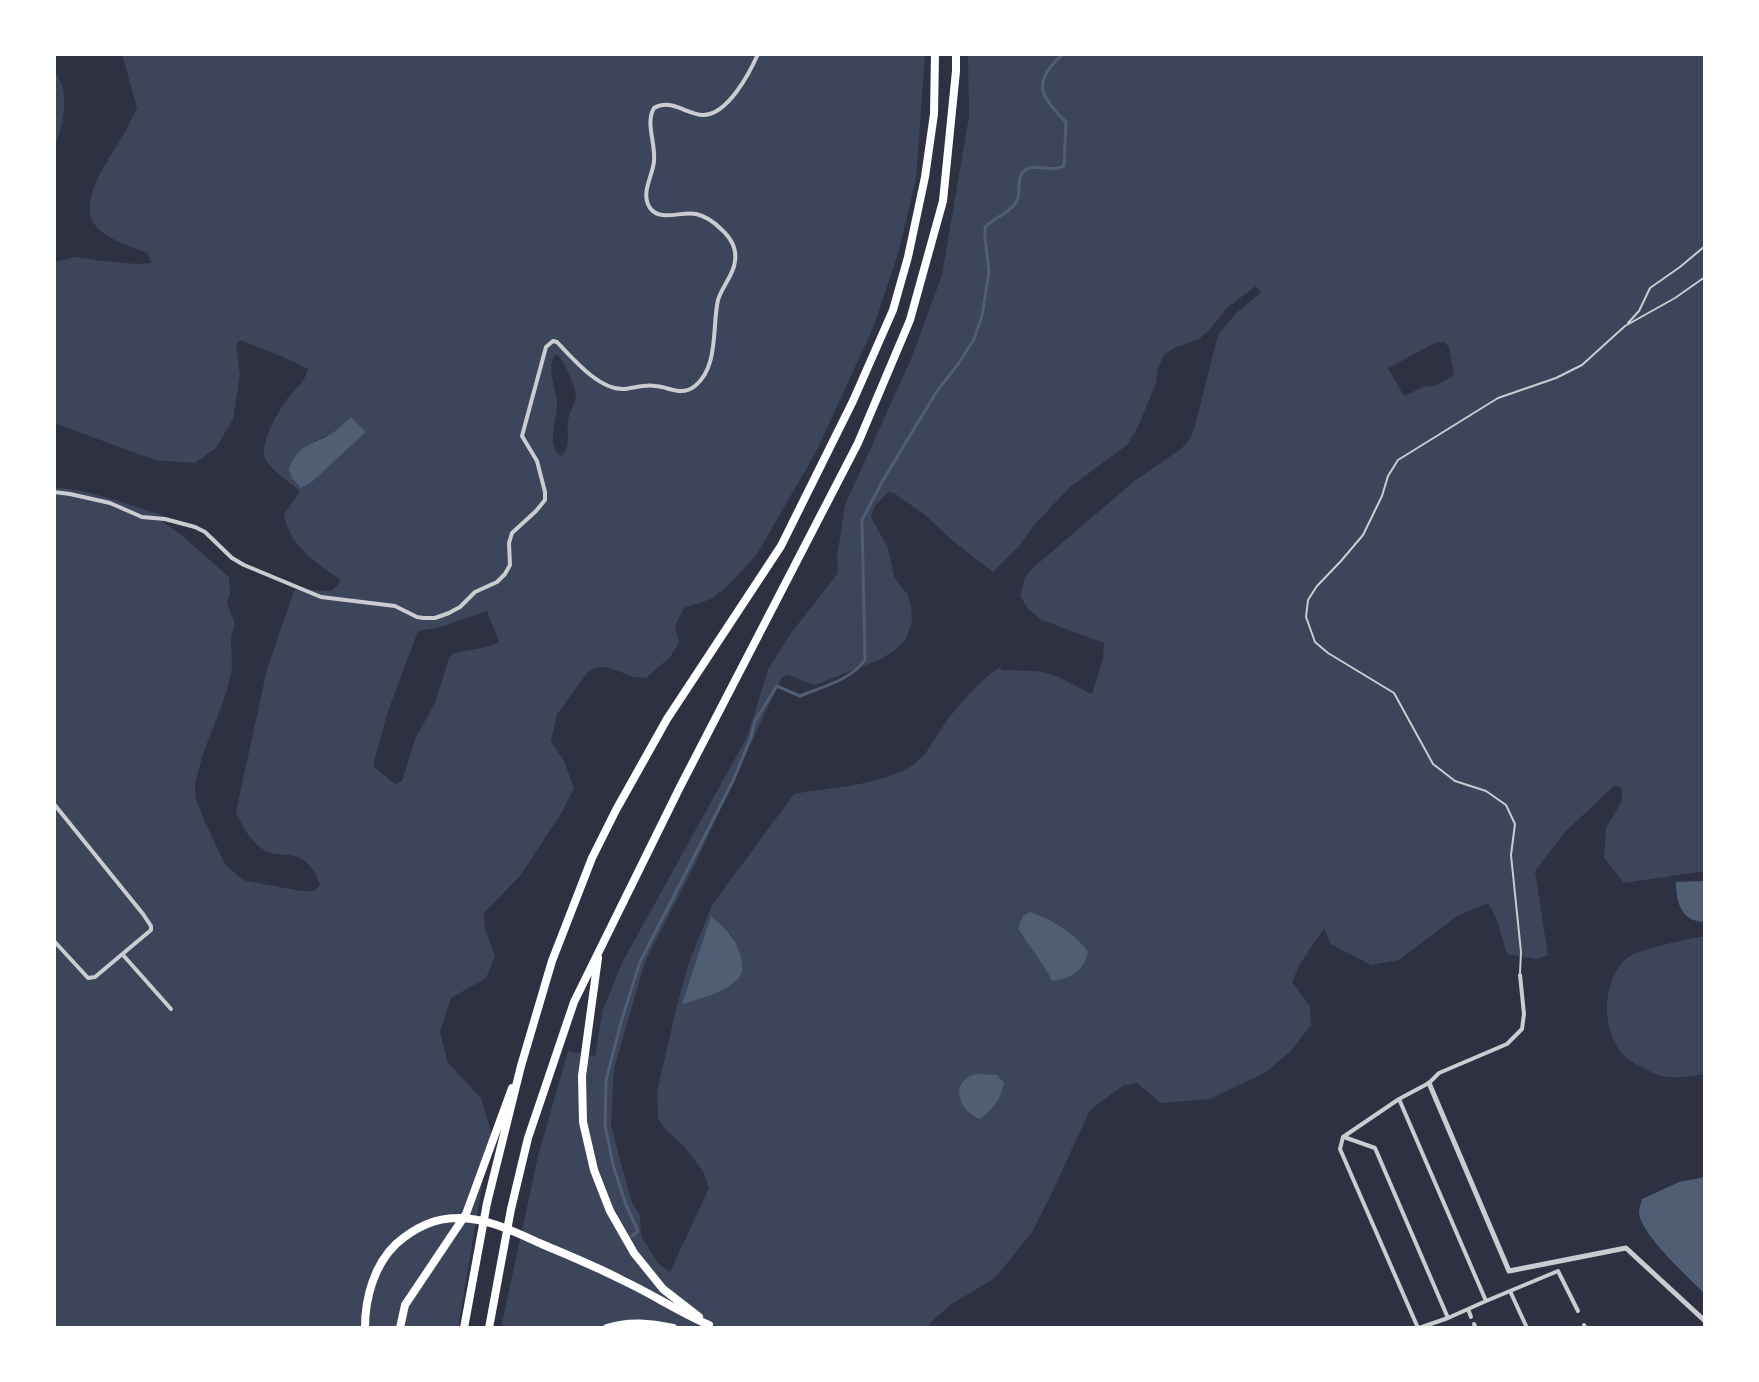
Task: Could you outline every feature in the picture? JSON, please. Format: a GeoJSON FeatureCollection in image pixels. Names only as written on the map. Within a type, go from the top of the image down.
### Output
{"type":"FeatureCollection","features":[{"type":"Feature","properties":{"kind":"highway"},"geometry":{"type":"LineString","coordinates":[[464,1328],[487,1203],[521,1066],[552,961],[592,858],[667,719],[781,546],[853,401],[893,310],[925,177],[934,114],[935,54]]}},
{"type":"Feature","properties":{"kind":"highway"},"geometry":{"type":"LineString","coordinates":[[489,1328],[511,1209],[532,1125],[574,1002],[680,787],[858,443],[910,320],[943,201],[956,54]]}},
{"type":"Feature","properties":{"kind":"highway"},"geometry":{"type":"LineString","coordinates":[[599,949],[582,1076],[583,1122],[594,1170],[610,1211],[634,1253],[663,1289],[712,1326]]}},
{"type":"Feature","properties":{"kind":"highway"},"geometry":{"type":"LineString","coordinates":[[400,1328],[405,1305],[466,1214],[504,1104],[521,1066]]}},
{"type":"Feature","properties":{"kind":"highway"},"geometry":{"type":"LineString","coordinates":[[365,1328],[371,1285],[387,1254],[412,1231],[436,1221],[456,1218],[479,1220],[526,1237],[622,1280],[712,1326]]}},
{"type":"Feature","properties":{"kind":"highway"},"geometry":{"type":"LineString","coordinates":[[607,1328],[623,1323],[673,1328]]}},
{"type":"Feature","properties":{"kind":"street"},"geometry":{"type":"LineString","coordinates":[[54,492],[110,503],[142,517],[165,519],[201,529],[244,565],[321,597],[395,606],[423,618],[435,618],[454,611],[475,592],[497,582],[505,574],[510,565],[512,533],[545,500],[537,461],[522,436],[549,342],[555,341],[582,368],[603,384],[615,388],[656,386],[680,392],[692,388],[704,377],[710,360],[719,297],[733,270],[735,250],[722,229],[707,218],[692,213],[655,214],[648,206],[647,185],[655,156],[650,118],[654,108],[662,104],[703,115],[717,110],[742,85],[758,54]]}},
{"type":"Feature","properties":{"kind":"street"},"geometry":{"type":"LineString","coordinates":[[54,804],[151,926],[149,932],[95,977],[88,978],[54,941]]}},
{"type":"Feature","properties":{"kind":"street"},"geometry":{"type":"LineString","coordinates":[[123,955],[171,1009]]}},
{"type":"Feature","properties":{"kind":"street"},"geometry":{"type":"LineString","coordinates":[[1520,975],[1524,1014],[1522,1029],[1507,1044],[1439,1073],[1429,1083],[1399,1099],[1343,1137],[1340,1149],[1418,1328],[1558,1271],[1578,1311]]}},
{"type":"Feature","properties":{"kind":"street"},"geometry":{"type":"LineString","coordinates":[[1429,1083],[1509,1271],[1626,1248],[1705,1321]]}},
{"type":"Feature","properties":{"kind":"street"},"geometry":{"type":"LineString","coordinates":[[1399,1099],[1486,1301]]}},
{"type":"Feature","properties":{"kind":"street"},"geometry":{"type":"LineString","coordinates":[[1343,1137],[1375,1148],[1448,1318]]}},
{"type":"Feature","properties":{"kind":"street"},"geometry":{"type":"LineString","coordinates":[[1510,1291],[1527,1328]]}},
{"type":"Feature","properties":{"kind":"street"},"geometry":{"type":"LineString","coordinates":[[1468,1309],[1471,1317]]}},
{"type":"Feature","properties":{"kind":"lane"},"geometry":{"type":"LineString","coordinates":[[1520,975],[1521,952],[1511,855],[1515,824],[1506,805],[1486,791],[1455,781],[1433,764],[1394,693],[1315,642],[1306,617],[1308,600],[1363,535],[1398,460],[1498,398],[1556,378],[1582,365],[1639,311],[1650,288],[1705,246]]}},
{"type":"Feature","properties":{"kind":"lane"},"geometry":{"type":"LineString","coordinates":[[1625,326],[1705,277]]}},
{"type":"Feature","properties":{"kind":"shaded area"},"geometry":{"type":"Polygon","coordinates":[[[122,54],[925,54],[916,179],[898,254],[873,328],[816,452],[757,554],[728,586],[711,599],[684,608],[675,626],[679,643],[670,657],[646,678],[597,667],[588,672],[557,714],[551,741],[564,761],[574,788],[520,876],[484,913],[485,929],[495,956],[486,978],[451,998],[440,1032],[448,1063],[481,1098],[491,1132],[458,1328],[54,1328],[54,488],[95,494],[164,516],[163,522],[229,577],[227,603],[235,624],[231,636],[232,669],[195,783],[196,800],[225,864],[238,876],[246,881],[302,891],[314,891],[320,885],[305,861],[270,853],[256,844],[236,812],[267,669],[294,591],[303,587],[331,591],[340,579],[313,560],[291,535],[284,514],[300,491],[274,470],[264,456],[266,439],[274,421],[308,369],[240,340],[236,345],[240,375],[233,419],[216,448],[195,463],[155,460],[54,423],[54,262],[75,257],[152,263],[147,253],[103,232],[93,222],[90,213],[97,180],[137,108],[122,54]],[[555,355],[551,367],[557,401],[553,440],[561,457],[568,444],[568,421],[576,396],[566,369],[555,355]],[[366,432],[331,434],[315,441],[301,488],[313,481],[366,432]],[[487,611],[441,627],[418,631],[387,714],[373,766],[395,784],[402,781],[415,739],[435,703],[449,658],[454,653],[499,642],[487,611]]]}},
{"type":"Feature","properties":{"kind":"shaded area"},"geometry":{"type":"Polygon","coordinates":[[[968,54],[1705,54],[1705,871],[1624,883],[1604,858],[1606,828],[1622,801],[1622,788],[1614,786],[1565,832],[1535,871],[1548,955],[1536,959],[1507,954],[1497,920],[1488,903],[1457,916],[1399,960],[1371,965],[1331,944],[1324,928],[1292,982],[1310,1006],[1311,1025],[1291,1051],[1266,1072],[1210,1099],[1161,1103],[1137,1083],[1124,1085],[1090,1110],[1032,1232],[995,1278],[950,1305],[930,1323],[929,1328],[501,1328],[538,1156],[568,1051],[595,1056],[603,1009],[623,961],[747,737],[768,670],[791,633],[838,573],[837,557],[845,505],[911,359],[942,275],[969,116],[968,54]],[[1256,286],[1228,307],[1199,339],[1164,355],[1138,427],[1127,445],[1070,487],[993,572],[894,493],[888,492],[875,506],[871,517],[888,548],[894,577],[908,595],[911,607],[912,620],[906,639],[881,659],[815,685],[790,675],[781,679],[695,864],[645,962],[614,1069],[611,1126],[631,1200],[640,1216],[641,1236],[658,1263],[670,1272],[709,1188],[703,1172],[685,1147],[664,1128],[658,1118],[657,1092],[689,962],[712,905],[794,794],[872,781],[914,764],[966,698],[1000,667],[1002,670],[1050,674],[1092,694],[1103,659],[1104,643],[1042,620],[1029,610],[1020,596],[1025,577],[1137,479],[1181,449],[1189,440],[1218,335],[1236,313],[1261,293],[1256,286]],[[1444,342],[1435,343],[1388,368],[1404,396],[1423,387],[1437,385],[1454,375],[1449,347],[1444,342]],[[712,917],[683,1003],[735,982],[733,937],[712,917]]]}},
{"type":"Feature","properties":{"kind":"shaded area"},"geometry":{"type":"Polygon","coordinates":[[[54,71],[63,89],[64,109],[54,150],[54,71]]]}},
{"type":"Feature","properties":{"kind":"shaded area"},"geometry":{"type":"Polygon","coordinates":[[[351,417],[366,432],[313,481],[301,488],[289,469],[296,455],[335,431],[351,417]]]}},
{"type":"Feature","properties":{"kind":"shaded area"},"geometry":{"type":"Polygon","coordinates":[[[1705,881],[1705,922],[1691,919],[1682,910],[1676,882],[1705,881]]]}},
{"type":"Feature","properties":{"kind":"shaded area"},"geometry":{"type":"Polygon","coordinates":[[[1030,912],[1062,928],[1088,952],[1076,973],[1052,981],[1018,928],[1023,916],[1030,912]]]}},
{"type":"Feature","properties":{"kind":"shaded area"},"geometry":{"type":"Polygon","coordinates":[[[711,916],[736,943],[742,973],[722,990],[682,1004],[711,916]]]}},
{"type":"Feature","properties":{"kind":"shaded area"},"geometry":{"type":"Polygon","coordinates":[[[1705,936],[1705,1074],[1661,1076],[1630,1061],[1616,1045],[1607,1006],[1612,979],[1618,968],[1633,955],[1705,936]]]}},
{"type":"Feature","properties":{"kind":"shaded area"},"geometry":{"type":"Polygon","coordinates":[[[976,1074],[997,1075],[1004,1083],[996,1103],[980,1119],[962,1104],[959,1089],[967,1078],[976,1074]]]}},
{"type":"Feature","properties":{"kind":"shaded area"},"geometry":{"type":"Polygon","coordinates":[[[1705,1177],[1705,1294],[1647,1232],[1639,1212],[1642,1199],[1679,1182],[1705,1177]]]}},
{"type":"Feature","properties":{"kind":"waterway"},"geometry":{"type":"LineString","coordinates":[[632,1236],[638,1231],[613,1165],[605,1125],[606,1080],[640,962],[734,779],[755,721],[777,686],[800,696],[844,678],[865,660],[862,520],[937,391],[974,339],[982,316],[989,272],[985,227],[1016,203],[1023,172],[1031,167],[1054,169],[1064,166],[1066,122],[1050,104],[1043,89],[1046,73],[1063,54]]}}]}
